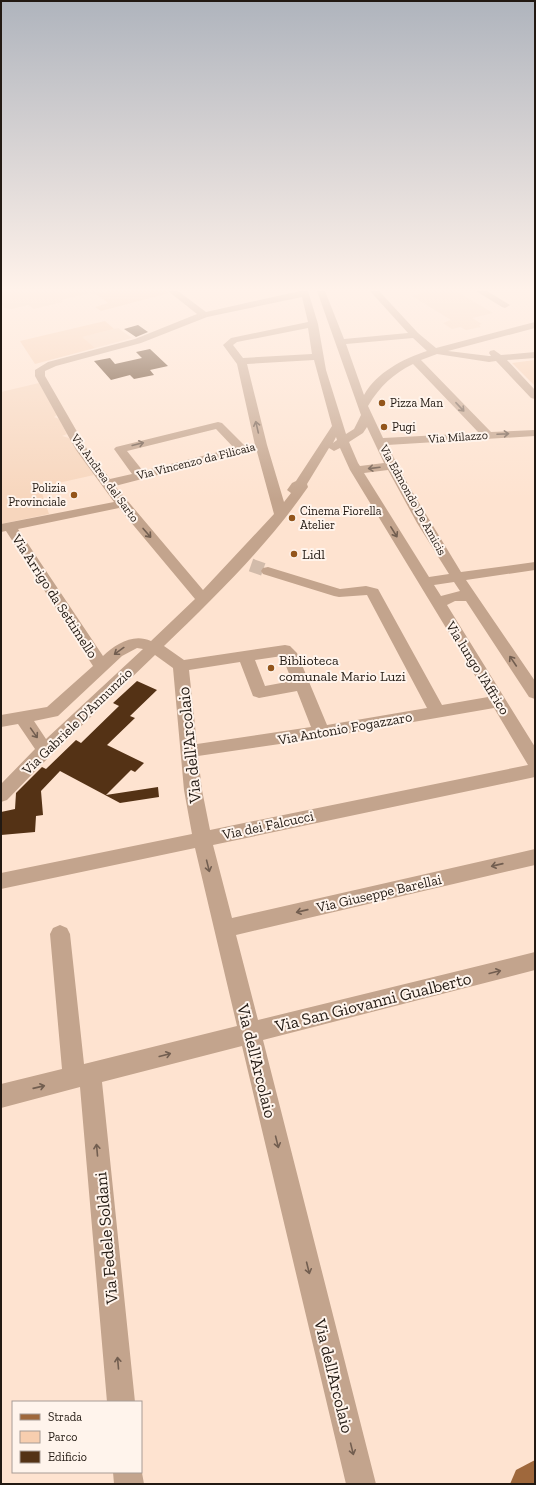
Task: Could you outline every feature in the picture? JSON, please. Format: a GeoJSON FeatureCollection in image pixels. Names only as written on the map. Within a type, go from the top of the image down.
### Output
{"type":"FeatureCollection","features":[{"type":"Feature","properties":{"kind":"main road"},"geometry":{"type":"LineString","coordinates":[[530,1484],[535,1480]]}},
{"type":"Feature","properties":{"kind":"street","name":"Via Andrea del Sarto"},"geometry":{"type":"LineString","coordinates":[[65,360],[47,365],[40,370],[40,376],[78,444],[122,504],[203,599]]}},
{"type":"Feature","properties":{"kind":"street"},"geometry":{"type":"LineString","coordinates":[[254,360],[240,361],[261,445],[272,478],[281,514]]}},
{"type":"Feature","properties":{"kind":"street","name":"Via lungo l'Affrico"},"geometry":{"type":"LineString","coordinates":[[319,360],[343,441],[353,466],[535,761]]}},
{"type":"Feature","properties":{"kind":"street","name":"Via Edmondo De Amicis"},"geometry":{"type":"LineString","coordinates":[[347,360],[365,411],[392,466],[425,527],[535,693]]}},
{"type":"Feature","properties":{"kind":"street"},"geometry":{"type":"LineString","coordinates":[[343,441],[359,431],[375,387],[392,371],[412,360]]}},
{"type":"Feature","properties":{"kind":"street"},"geometry":{"type":"LineString","coordinates":[[415,360],[487,436]]}},
{"type":"Feature","properties":{"kind":"street"},"geometry":{"type":"LineString","coordinates":[[500,360],[535,396]]}},
{"type":"Feature","properties":{"kind":"street"},"geometry":{"type":"LineString","coordinates":[[323,372],[337,375],[350,370]]}},
{"type":"Feature","properties":{"kind":"street"},"geometry":{"type":"LineString","coordinates":[[357,389],[375,387]]}},
{"type":"Feature","properties":{"kind":"street"},"geometry":{"type":"LineString","coordinates":[[140,476],[120,449],[218,425],[242,450]]}},
{"type":"Feature","properties":{"kind":"street","name":"Via Gabriele D'Annunzio"},"geometry":{"type":"LineString","coordinates":[[1,795],[45,750],[155,647],[203,599],[245,563],[290,501],[295,498],[302,487],[301,484],[338,425]]}},
{"type":"Feature","properties":{"kind":"street","name":"Via Milazzo"},"geometry":{"type":"LineString","coordinates":[[380,442],[535,433]]}},
{"type":"Feature","properties":{"kind":"street","name":"Via Gabriele D'Annunzio"},"geometry":{"type":"LineString","coordinates":[[319,457],[343,441]]}},
{"type":"Feature","properties":{"kind":"street","name":"Via Vincenzo da Filicaia"},"geometry":{"type":"LineString","coordinates":[[107,484],[261,445]]}},
{"type":"Feature","properties":{"kind":"street"},"geometry":{"type":"LineString","coordinates":[[319,457],[332,454],[353,466],[392,466]]}},
{"type":"Feature","properties":{"kind":"street"},"geometry":{"type":"LineString","coordinates":[[272,478],[301,484]]}},
{"type":"Feature","properties":{"kind":"street"},"geometry":{"type":"LineString","coordinates":[[5,527],[122,504]]}},
{"type":"Feature","properties":{"kind":"street","name":"Via Arrigo da Settimello"},"geometry":{"type":"LineString","coordinates":[[5,527],[101,666]]}},
{"type":"Feature","properties":{"kind":"street"},"geometry":{"type":"LineString","coordinates":[[424,582],[535,566]]}},
{"type":"Feature","properties":{"kind":"street"},"geometry":{"type":"LineString","coordinates":[[268,570],[339,593],[366,590],[373,592],[438,712]]}},
{"type":"Feature","properties":{"kind":"street","name":"Via lungo l'Affrico"},"geometry":{"type":"LineString","coordinates":[[439,605],[446,599],[455,595],[471,598]]}},
{"type":"Feature","properties":{"kind":"street","name":"Via Gabriele D'Annunzio"},"geometry":{"type":"LineString","coordinates":[[22,717],[52,712],[117,652],[130,644],[143,643],[155,647]]}},
{"type":"Feature","properties":{"kind":"street","name":"Via dell'Arcolaio"},"geometry":{"type":"LineString","coordinates":[[155,647],[167,654],[181,666],[193,790],[202,839],[360,1484]]}},
{"type":"Feature","properties":{"kind":"street"},"geometry":{"type":"LineString","coordinates":[[181,666],[286,650],[321,732]]}},
{"type":"Feature","properties":{"kind":"street"},"geometry":{"type":"LineString","coordinates":[[246,656],[259,692],[302,685]]}},
{"type":"Feature","properties":{"kind":"street","name":"Via Antonio Fogazzaro"},"geometry":{"type":"LineString","coordinates":[[190,751],[321,732],[499,702]]}},
{"type":"Feature","properties":{"kind":"street"},"geometry":{"type":"LineString","coordinates":[[1,721],[22,717],[45,750]]}},
{"type":"Feature","properties":{"kind":"street","name":"Via lungo l'Affrico"},"geometry":{"type":"LineString","coordinates":[[517,730],[535,737]]}},
{"type":"Feature","properties":{"kind":"street","name":"Via dei Falcucci"},"geometry":{"type":"LineString","coordinates":[[1,880],[535,770]]}},
{"type":"Feature","properties":{"kind":"street","name":"Via Giuseppe Barellai"},"geometry":{"type":"LineString","coordinates":[[224,930],[535,857]]}},
{"type":"Feature","properties":{"kind":"street","name":"Via Fedele Soldani"},"geometry":{"type":"LineString","coordinates":[[60,934],[82,1076],[121,1401]]}},
{"type":"Feature","properties":{"kind":"street","name":"Via San Giovanni Gualberto"},"geometry":{"type":"LineString","coordinates":[[1,1096],[535,961]]}},
{"type":"Feature","properties":{"kind":"street"},"geometry":{"type":"LineString","coordinates":[[128,1473],[129,1484]]}},
{"type":"Feature","properties":{"kind":"shaded area"},"geometry":{"type":"Polygon","coordinates":[[[39,383],[57,415],[54,417],[59,419],[67,434],[62,436],[69,438],[94,475],[40,487],[49,514],[1,524],[1,392],[39,383]]]}},
{"type":"Feature","properties":{"kind":"green space"},"geometry":{"type":"Polygon","coordinates":[[[33,360],[49,360],[35,364],[33,360]]]}},
{"type":"Feature","properties":{"kind":"green space"},"geometry":{"type":"Polygon","coordinates":[[[535,360],[535,386],[512,363],[535,360]]]}},
{"type":"Feature","properties":{"kind":"building"},"geometry":{"type":"Polygon","coordinates":[[[112,360],[115,364],[132,360],[162,360],[168,366],[150,370],[154,375],[134,379],[130,375],[111,380],[94,361],[112,360]]]}},
{"type":"Feature","properties":{"kind":"building"},"geometry":{"type":"Polygon","coordinates":[[[137,681],[157,690],[130,716],[135,718],[107,745],[144,763],[135,772],[131,770],[106,795],[158,787],[159,797],[120,803],[60,771],[41,791],[43,815],[36,816],[35,832],[1,835],[1,812],[15,809],[16,793],[42,767],[46,769],[76,740],[81,743],[119,706],[113,703],[137,681]]]}},
{"type":"Feature","properties":{"kind":"tunnel"},"geometry":{"type":"LineString","coordinates":[[251,565],[268,571]]}},
{"type":"Feature","properties":{"kind":"place","name":"Pizza Man"},"geometry":{"type":"Point","coordinates":[382,403]}},
{"type":"Feature","properties":{"kind":"place","name":"Pugi"},"geometry":{"type":"Point","coordinates":[384,427]}},
{"type":"Feature","properties":{"kind":"place","name":"Polizia Provinciale"},"geometry":{"type":"Point","coordinates":[74,495]}},
{"type":"Feature","properties":{"kind":"place","name":"Cinema Fiorella Atelier"},"geometry":{"type":"Point","coordinates":[292,518]}},
{"type":"Feature","properties":{"kind":"place","name":"Lidl"},"geometry":{"type":"Point","coordinates":[294,554]}},
{"type":"Feature","properties":{"kind":"place","name":"Biblioteca comunale Mario Luzi"},"geometry":{"type":"Point","coordinates":[271,668]}}]}
